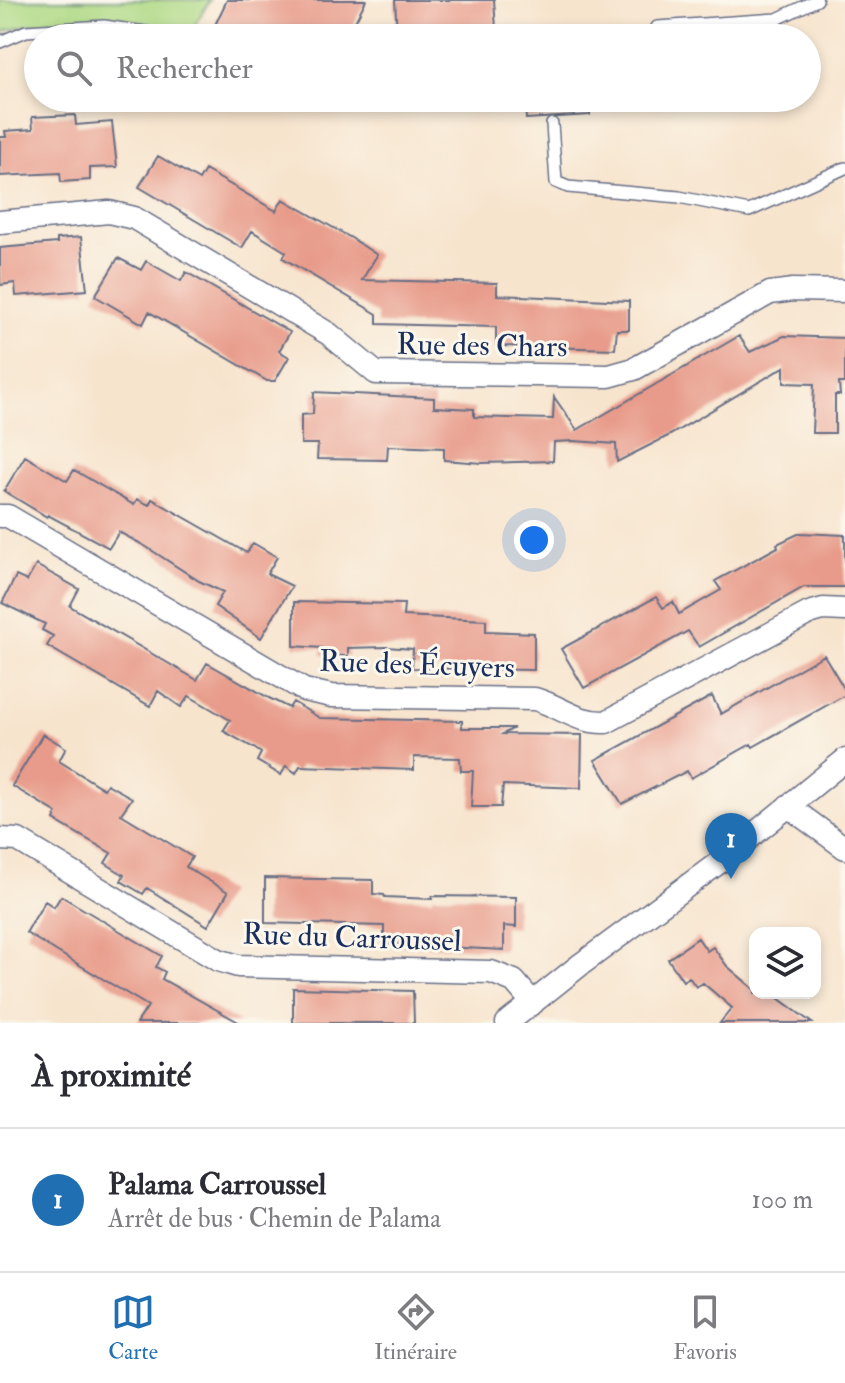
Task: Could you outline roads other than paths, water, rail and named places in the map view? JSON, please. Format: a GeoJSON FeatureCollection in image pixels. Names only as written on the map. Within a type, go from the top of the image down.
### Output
{"type":"FeatureCollection","features":[{"type":"Feature","properties":{"kind":"street","name":"Rue des Chars"},"geometry":{"type":"LineString","coordinates":[[0,222],[109,212],[134,218],[329,334],[376,373],[609,376],[634,369],[770,293],[845,291]]}},
{"type":"Feature","properties":{"kind":"street","name":"Rue des Écuyers"},"geometry":{"type":"LineString","coordinates":[[0,516],[8,516],[304,690],[332,696],[535,699],[587,723],[606,722],[809,613],[823,609],[845,610]]}},
{"type":"Feature","properties":{"kind":"street"},"geometry":{"type":"LineString","coordinates":[[507,1023],[721,861],[845,760]]}},
{"type":"Feature","properties":{"kind":"street"},"geometry":{"type":"LineString","coordinates":[[788,806],[845,848]]}},
{"type":"Feature","properties":{"kind":"street","name":"Rue du Carroussel"},"geometry":{"type":"LineString","coordinates":[[0,839],[18,840],[218,960],[238,966],[491,972],[514,981],[533,1003]]}},
{"type":"Feature","properties":{"kind":"lane"},"geometry":{"type":"LineString","coordinates":[[702,24],[777,19],[817,0]]}},
{"type":"Feature","properties":{"kind":"lane"},"geometry":{"type":"LineString","coordinates":[[0,42],[24,32]]}},
{"type":"Feature","properties":{"kind":"lane"},"geometry":{"type":"LineString","coordinates":[[552,124],[556,182],[568,187],[679,197],[749,211],[845,168]]}},
{"type":"Feature","properties":{"kind":"place","name":"Palama Carroussel"},"geometry":{"type":"Point","coordinates":[731,879]}}]}
